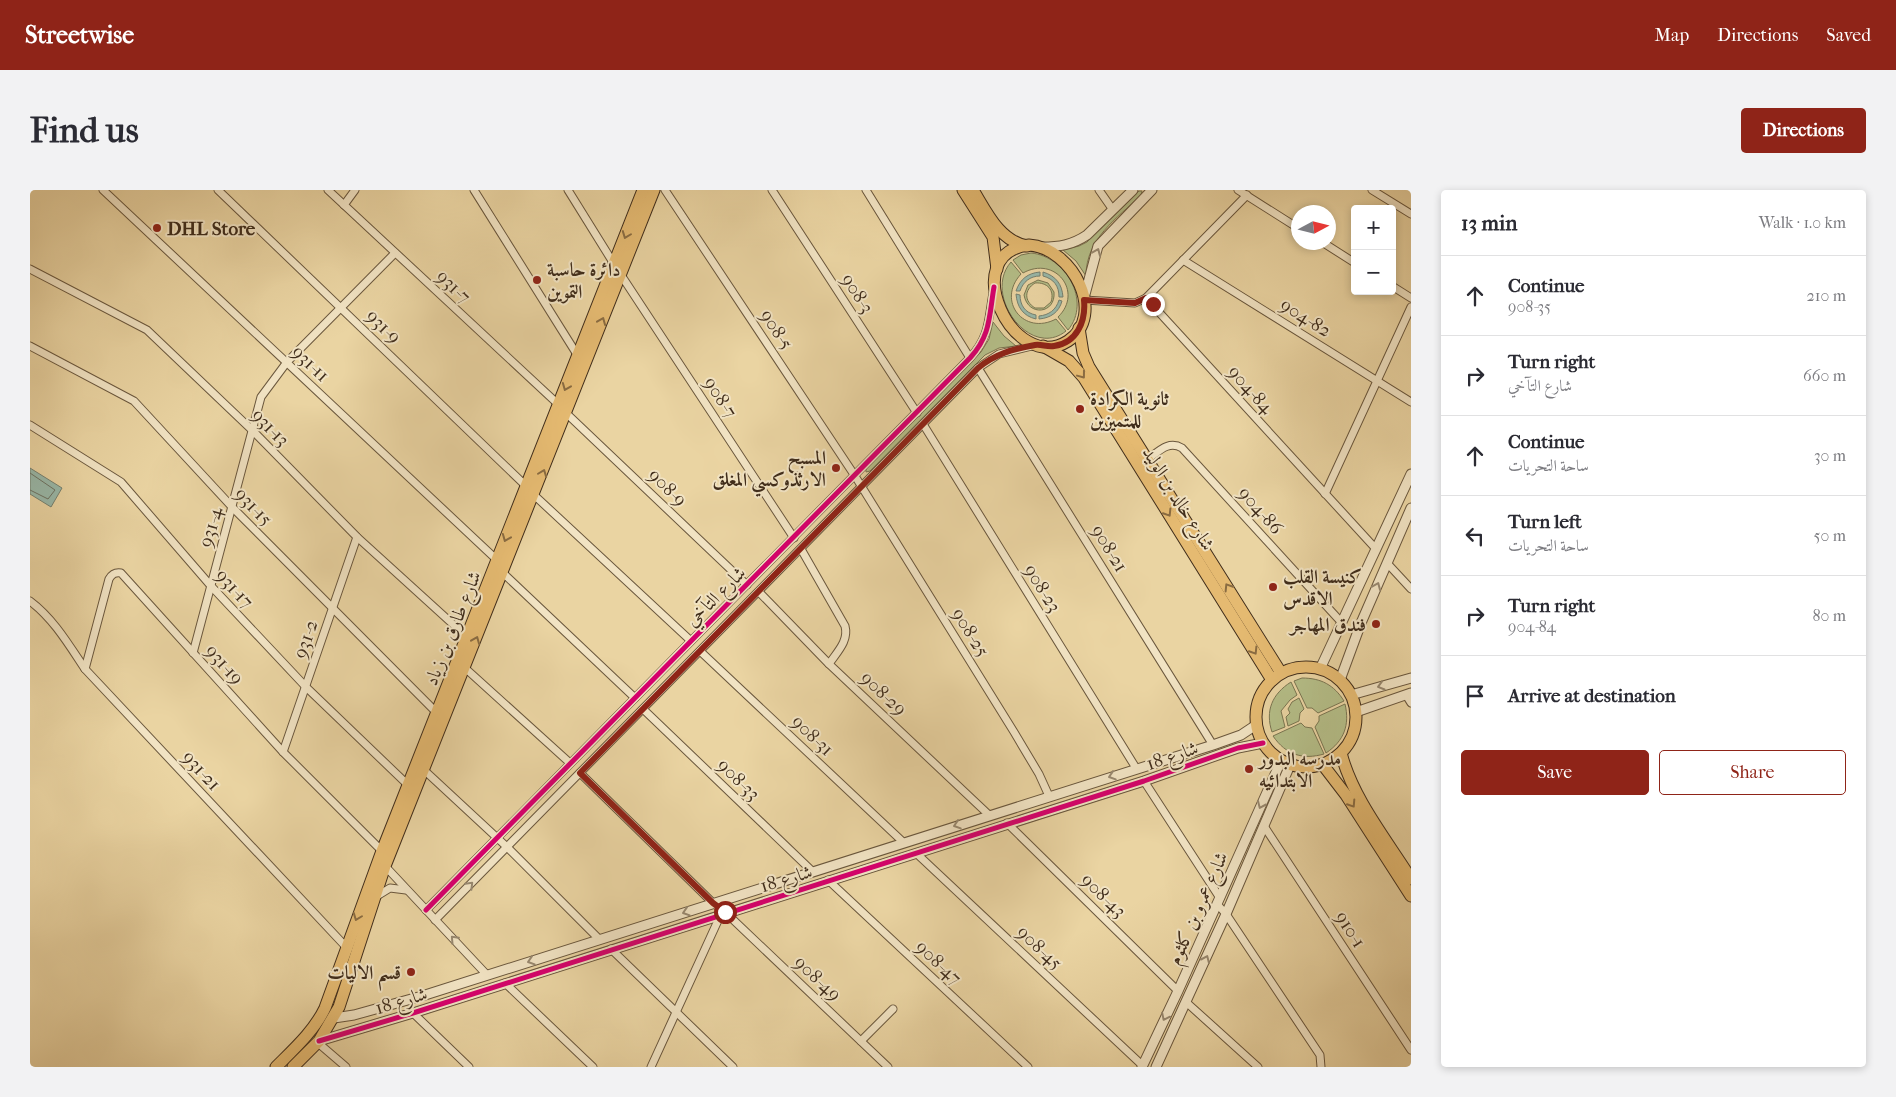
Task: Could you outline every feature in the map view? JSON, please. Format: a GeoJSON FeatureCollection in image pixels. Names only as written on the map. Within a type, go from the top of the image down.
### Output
{"type":"FeatureCollection","features":[{"type":"Feature","properties":{"kind":"main road","name":"شارع طارق بن زياد"},"geometry":{"type":"LineString","coordinates":[[562,409],[578,356],[644,190]]}},
{"type":"Feature","properties":{"kind":"main road","name":"شارع طارق بن زياد"},"geometry":{"type":"LineString","coordinates":[[276,1067],[322,1016],[329,1000],[382,851],[467,637],[498,560],[530,490],[562,409],[621,275],[654,190]]}},
{"type":"Feature","properties":{"kind":"main road"},"geometry":{"type":"LineString","coordinates":[[964,190],[993,237],[997,269],[994,287],[998,306],[1008,323],[1021,336],[1040,345],[1056,346],[1067,341],[1079,328],[1083,317],[1084,299],[1078,280],[1071,269],[1058,256],[1041,247],[1026,246],[1017,248],[1007,254],[997,269]]}},
{"type":"Feature","properties":{"kind":"main road"},"geometry":{"type":"LineString","coordinates":[[973,190],[994,224],[1013,241],[1026,246]]}},
{"type":"Feature","properties":{"kind":"main road","name":"شارع خالد بن الوليد"},"geometry":{"type":"LineString","coordinates":[[1079,328],[1083,353],[1089,367],[1148,459],[1276,677]]}},
{"type":"Feature","properties":{"kind":"main road","name":"شارع خالد بن الوليد"},"geometry":{"type":"LineString","coordinates":[[1040,345],[1069,361],[1084,378],[1276,677]]}},
{"type":"Feature","properties":{"kind":"main road","name":"شارع طارق بن زياد"},"geometry":{"type":"LineString","coordinates":[[293,1067],[318,1042],[339,1007],[372,902],[503,573],[530,490]]}},
{"type":"Feature","properties":{"kind":"main road"},"geometry":{"type":"LineString","coordinates":[[1307,666],[1320,669],[1331,673],[1340,680],[1351,695],[1356,712],[1355,727],[1350,741],[1341,753],[1323,765],[1307,768],[1286,763],[1271,753],[1263,743],[1256,725],[1256,711],[1259,698],[1276,677],[1293,668],[1307,666]]}},
{"type":"Feature","properties":{"kind":"main road"},"geometry":{"type":"LineString","coordinates":[[1341,753],[1354,790],[1411,879]]}},
{"type":"Feature","properties":{"kind":"main road"},"geometry":{"type":"LineString","coordinates":[[1323,765],[1346,795],[1411,896]]}},
{"type":"Feature","properties":{"kind":"main road"},"geometry":{"type":"LineString","coordinates":[[339,1007],[347,1017]]}},
{"type":"Feature","properties":{"kind":"street","name":"931-11"},"geometry":{"type":"LineString","coordinates":[[103,190],[498,560]]}},
{"type":"Feature","properties":{"kind":"street","name":"931-9"},"geometry":{"type":"LineString","coordinates":[[218,190],[530,490],[691,641]]}},
{"type":"Feature","properties":{"kind":"street","name":"931-7"},"geometry":{"type":"LineString","coordinates":[[328,190],[562,409]]}},
{"type":"Feature","properties":{"kind":"street"},"geometry":{"type":"LineString","coordinates":[[344,205],[355,190]]}},
{"type":"Feature","properties":{"kind":"street"},"geometry":{"type":"LineString","coordinates":[[474,190],[578,356]]}},
{"type":"Feature","properties":{"kind":"street"},"geometry":{"type":"LineString","coordinates":[[568,190],[614,265]]}},
{"type":"Feature","properties":{"kind":"street","name":"908-5"},"geometry":{"type":"LineString","coordinates":[[665,190],[862,487]]}},
{"type":"Feature","properties":{"kind":"street","name":"908-3"},"geometry":{"type":"LineString","coordinates":[[772,190],[917,413]]}},
{"type":"Feature","properties":{"kind":"street"},"geometry":{"type":"LineString","coordinates":[[866,190],[970,358]]}},
{"type":"Feature","properties":{"kind":"street"},"geometry":{"type":"LineString","coordinates":[[1100,190],[1113,210]]}},
{"type":"Feature","properties":{"kind":"street"},"geometry":{"type":"LineString","coordinates":[[1041,247],[1056,247],[1078,241],[1087,236],[1133,190]]}},
{"type":"Feature","properties":{"kind":"street"},"geometry":{"type":"LineString","coordinates":[[1152,190],[1098,246],[1084,299],[1135,303],[1146,298],[1247,196]]}},
{"type":"Feature","properties":{"kind":"street"},"geometry":{"type":"LineString","coordinates":[[1238,190],[1291,224]]}},
{"type":"Feature","properties":{"kind":"street"},"geometry":{"type":"LineString","coordinates":[[1372,190],[1411,214]]}},
{"type":"Feature","properties":{"kind":"street"},"geometry":{"type":"LineString","coordinates":[[1335,250],[1351,260]]}},
{"type":"Feature","properties":{"kind":"street","name":"931-4"},"geometry":{"type":"LineString","coordinates":[[193,653],[233,508],[261,396],[287,362],[395,253]]}},
{"type":"Feature","properties":{"kind":"street","name":"904-82"},"geometry":{"type":"LineString","coordinates":[[1184,260],[1411,402]]}},
{"type":"Feature","properties":{"kind":"street","name":"931-13"},"geometry":{"type":"LineString","coordinates":[[30,269],[147,330],[252,431],[357,537],[467,637]]}},
{"type":"Feature","properties":{"kind":"street","name":"908-7"},"geometry":{"type":"LineString","coordinates":[[621,275],[794,538]]}},
{"type":"Feature","properties":{"kind":"street","name":"شارع التآخي"},"geometry":{"type":"LineString","coordinates":[[426,910],[981,346],[990,322],[994,287]]}},
{"type":"Feature","properties":{"kind":"street"},"geometry":{"type":"LineString","coordinates":[[1396,289],[1411,298]]}},
{"type":"Feature","properties":{"kind":"street","name":"904-84"},"geometry":{"type":"LineString","coordinates":[[1146,298],[1376,549]]}},
{"type":"Feature","properties":{"kind":"street"},"geometry":{"type":"LineString","coordinates":[[1325,494],[1411,307]]}},
{"type":"Feature","properties":{"kind":"street","name":"شارع التآخي"},"geometry":{"type":"LineString","coordinates":[[436,920],[978,368],[999,354],[1040,345]]}},
{"type":"Feature","properties":{"kind":"street","name":"931-15"},"geometry":{"type":"LineString","coordinates":[[30,346],[134,401],[233,508],[437,713]]}},
{"type":"Feature","properties":{"kind":"street","name":"908-21"},"geometry":{"type":"LineString","coordinates":[[978,368],[1213,745]]}},
{"type":"Feature","properties":{"kind":"street","name":"908-9"},"geometry":{"type":"LineString","coordinates":[[562,409],[747,585]]}},
{"type":"Feature","properties":{"kind":"street","name":"908-23"},"geometry":{"type":"LineString","coordinates":[[923,424],[1136,768]]}},
{"type":"Feature","properties":{"kind":"street","name":"931-17"},"geometry":{"type":"LineString","coordinates":[[30,425],[121,482],[211,586],[306,687],[408,785]]}},
{"type":"Feature","properties":{"kind":"street","name":"904-86"},"geometry":{"type":"LineString","coordinates":[[1148,459],[1169,445],[1176,444],[1182,448],[1342,623]]}},
{"type":"Feature","properties":{"kind":"street"},"geometry":{"type":"LineString","coordinates":[[1320,669],[1411,474]]}},
{"type":"Feature","properties":{"kind":"street","name":"908-25"},"geometry":{"type":"LineString","coordinates":[[862,487],[1051,795]]}},
{"type":"Feature","properties":{"kind":"street"},"geometry":{"type":"LineString","coordinates":[[1340,680],[1411,508]]}},
{"type":"Feature","properties":{"kind":"street"},"geometry":{"type":"LineString","coordinates":[[1390,518],[1404,523]]}},
{"type":"Feature","properties":{"kind":"street","name":"931-2"},"geometry":{"type":"LineString","coordinates":[[283,752],[357,537]]}},
{"type":"Feature","properties":{"kind":"street"},"geometry":{"type":"LineString","coordinates":[[801,549],[845,626],[847,634],[845,642],[829,664]]}},
{"type":"Feature","properties":{"kind":"street"},"geometry":{"type":"LineString","coordinates":[[1387,563],[1411,589]]}},
{"type":"Feature","properties":{"kind":"street","name":"931-19"},"geometry":{"type":"LineString","coordinates":[[85,669],[109,579],[116,572],[121,573],[283,752],[382,851]]}},
{"type":"Feature","properties":{"kind":"street"},"geometry":{"type":"LineString","coordinates":[[503,573],[635,698]]}},
{"type":"Feature","properties":{"kind":"street","name":"908-29"},"geometry":{"type":"LineString","coordinates":[[759,592],[829,664],[989,815]]}},
{"type":"Feature","properties":{"kind":"street","name":"931-21"},"geometry":{"type":"LineString","coordinates":[[30,601],[40,608],[66,640],[85,669],[346,948],[357,953]]}},
{"type":"Feature","properties":{"kind":"street","name":"908-31"},"geometry":{"type":"LineString","coordinates":[[700,651],[903,842]]}},
{"type":"Feature","properties":{"kind":"street"},"geometry":{"type":"LineString","coordinates":[[465,668],[570,764]]}},
{"type":"Feature","properties":{"kind":"street"},"geometry":{"type":"LineString","coordinates":[[663,670],[673,679]]}},
{"type":"Feature","properties":{"kind":"street"},"geometry":{"type":"LineString","coordinates":[[1351,695],[1411,678]]}},
{"type":"Feature","properties":{"kind":"street"},"geometry":{"type":"LineString","coordinates":[[1356,712],[1409,697]]}},
{"type":"Feature","properties":{"kind":"street","name":"908-33"},"geometry":{"type":"LineString","coordinates":[[643,709],[812,872]]}},
{"type":"Feature","properties":{"kind":"street","name":"شارع 18"},"geometry":{"type":"LineString","coordinates":[[334,1018],[347,1017],[487,975],[1213,745],[1241,735],[1256,725]]}},
{"type":"Feature","properties":{"kind":"street","name":"شارع 18"},"geometry":{"type":"LineString","coordinates":[[318,1042],[1144,781],[1238,748],[1263,743]]}},
{"type":"Feature","properties":{"kind":"street","name":"شارع عمرو بن كلثوم"},"geometry":{"type":"LineString","coordinates":[[1156,1067],[1264,826],[1286,763]]}},
{"type":"Feature","properties":{"kind":"street","name":"شارع عمرو بن كلثوم"},"geometry":{"type":"LineString","coordinates":[[1142,1066],[1218,901],[1286,763]]}},
{"type":"Feature","properties":{"kind":"street"},"geometry":{"type":"LineString","coordinates":[[424,770],[497,838],[599,939]]}},
{"type":"Feature","properties":{"kind":"street","name":"908-49"},"geometry":{"type":"LineString","coordinates":[[580,773],[723,913],[888,1067]]}},
{"type":"Feature","properties":{"kind":"street"},"geometry":{"type":"LineString","coordinates":[[1144,781],[1226,914],[1320,1055],[1321,1067]]}},
{"type":"Feature","properties":{"kind":"street"},"geometry":{"type":"LineString","coordinates":[[1051,795],[1057,808]]}},
{"type":"Feature","properties":{"kind":"street","name":"908-43"},"geometry":{"type":"LineString","coordinates":[[1006,824],[1178,991]]}},
{"type":"Feature","properties":{"kind":"street","name":"910-1"},"geometry":{"type":"LineString","coordinates":[[1264,826],[1411,1050]]}},
{"type":"Feature","properties":{"kind":"street"},"geometry":{"type":"LineString","coordinates":[[903,842],[912,854]]}},
{"type":"Feature","properties":{"kind":"street","name":"908-45"},"geometry":{"type":"LineString","coordinates":[[912,854],[1142,1066]]}},
{"type":"Feature","properties":{"kind":"street"},"geometry":{"type":"LineString","coordinates":[[386,866],[487,975]]}},
{"type":"Feature","properties":{"kind":"street","name":"908-47"},"geometry":{"type":"LineString","coordinates":[[828,880],[1028,1067]]}},
{"type":"Feature","properties":{"kind":"street"},"geometry":{"type":"LineString","coordinates":[[372,902],[386,889],[394,887],[407,890]]}},
{"type":"Feature","properties":{"kind":"street"},"geometry":{"type":"LineString","coordinates":[[651,1067],[723,913]]}},
{"type":"Feature","properties":{"kind":"street"},"geometry":{"type":"LineString","coordinates":[[611,948],[733,1067]]}},
{"type":"Feature","properties":{"kind":"street"},"geometry":{"type":"LineString","coordinates":[[505,983],[593,1067]]}},
{"type":"Feature","properties":{"kind":"street"},"geometry":{"type":"LineString","coordinates":[[429,993],[433,1006]]}},
{"type":"Feature","properties":{"kind":"street"},"geometry":{"type":"LineString","coordinates":[[1186,1002],[1258,1067]]}},
{"type":"Feature","properties":{"kind":"street"},"geometry":{"type":"LineString","coordinates":[[861,1041],[892,1009]]}},
{"type":"Feature","properties":{"kind":"street"},"geometry":{"type":"LineString","coordinates":[[413,1013],[470,1067]]}},
{"type":"Feature","properties":{"kind":"street"},"geometry":{"type":"LineString","coordinates":[[318,1042],[346,1067]]}},
{"type":"Feature","properties":{"kind":"green space"},"geometry":{"type":"Polygon","coordinates":[[[1139,191],[1142,191],[1141,195],[1104,230],[1097,240],[1087,263],[1086,276],[1076,261],[1063,250],[1087,242],[1139,191]]]}},
{"type":"Feature","properties":{"kind":"green space"},"geometry":{"type":"Polygon","coordinates":[[[1031,253],[1043,256],[1054,262],[1064,271],[1071,282],[1076,294],[1077,306],[1075,318],[1068,330],[1058,317],[1065,307],[1068,297],[1067,287],[1062,279],[1055,272],[1046,269],[1035,269],[1023,273],[1013,260],[1021,255],[1031,253]]]}},
{"type":"Feature","properties":{"kind":"green space"},"geometry":{"type":"Polygon","coordinates":[[[1011,262],[1021,274],[1014,284],[1011,295],[1017,313],[1024,319],[1034,323],[1044,323],[1056,319],[1066,331],[1052,338],[1038,337],[1025,331],[1014,320],[1006,306],[1002,291],[1004,276],[1011,262]]]}},
{"type":"Feature","properties":{"kind":"green space"},"geometry":{"type":"Polygon","coordinates":[[[1038,280],[1048,283],[1054,292],[1051,305],[1041,310],[1031,307],[1024,295],[1028,285],[1038,280]],[[1039,283],[1031,286],[1027,292],[1027,299],[1035,308],[1044,308],[1051,302],[1052,294],[1046,285],[1039,283]]]}},
{"type":"Feature","properties":{"kind":"green space"},"geometry":{"type":"Polygon","coordinates":[[[993,322],[1004,336],[1016,346],[999,348],[985,355],[870,471],[866,472],[866,469],[981,352],[989,339],[993,322]]]}},
{"type":"Feature","properties":{"kind":"green space"},"geometry":{"type":"Polygon","coordinates":[[[1302,678],[1321,681],[1336,691],[1344,701],[1318,713],[1312,708],[1307,708],[1294,681],[1302,678]]]}},
{"type":"Feature","properties":{"kind":"green space"},"geometry":{"type":"Polygon","coordinates":[[[1291,682],[1297,695],[1281,711],[1285,727],[1272,732],[1269,717],[1272,704],[1279,692],[1291,682]]]}},
{"type":"Feature","properties":{"kind":"green space"},"geometry":{"type":"Polygon","coordinates":[[[1299,698],[1304,709],[1300,713],[1299,721],[1288,726],[1286,717],[1290,713],[1288,709],[1292,702],[1299,698]]]}},
{"type":"Feature","properties":{"kind":"green space"},"geometry":{"type":"Polygon","coordinates":[[[1345,704],[1347,719],[1344,732],[1337,743],[1326,753],[1315,727],[1319,721],[1319,716],[1345,704]]]}},
{"type":"Feature","properties":{"kind":"green space"},"geometry":{"type":"Polygon","coordinates":[[[1301,723],[1305,727],[1312,728],[1324,754],[1302,756],[1289,752],[1273,736],[1301,723]]]}},
{"type":"Feature","properties":{"kind":"water"},"geometry":{"type":"Polygon","coordinates":[[[1040,272],[1040,276],[1030,278],[1025,282],[1020,291],[1016,291],[1025,277],[1040,272]]]}},
{"type":"Feature","properties":{"kind":"water"},"geometry":{"type":"Polygon","coordinates":[[[1043,272],[1058,281],[1063,297],[1059,297],[1055,284],[1043,276],[1043,272]]]}},
{"type":"Feature","properties":{"kind":"water"},"geometry":{"type":"Polygon","coordinates":[[[1016,294],[1020,295],[1024,308],[1036,315],[1036,319],[1024,313],[1018,303],[1016,294]]]}},
{"type":"Feature","properties":{"kind":"water"},"geometry":{"type":"Polygon","coordinates":[[[1059,300],[1062,301],[1057,311],[1051,316],[1039,319],[1039,316],[1049,313],[1054,309],[1059,300]]]}},
{"type":"Feature","properties":{"kind":"water"},"geometry":{"type":"Polygon","coordinates":[[[30,468],[62,488],[51,507],[30,494],[30,468]]]}},
{"type":"Feature","properties":{"kind":"cycle path"},"geometry":{"type":"LineString","coordinates":[[426,910],[970,358],[977,350],[986,333],[994,287]]}},
{"type":"Feature","properties":{"kind":"cycle path"},"geometry":{"type":"LineString","coordinates":[[319,1041],[413,1013],[1144,781],[1238,748],[1263,743]]}},
{"type":"Feature","properties":{"kind":"place","name":"DHL Store"},"geometry":{"type":"Point","coordinates":[157,228]}},
{"type":"Feature","properties":{"kind":"place","name":"دائرة حاسبة التموين"},"geometry":{"type":"Point","coordinates":[537,280]}},
{"type":"Feature","properties":{"kind":"place","name":"ثانوية الكرادة للمتميزين"},"geometry":{"type":"Point","coordinates":[1080,409]}},
{"type":"Feature","properties":{"kind":"place","name":"المسبح الارثذوكسي المغلق"},"geometry":{"type":"Point","coordinates":[836,468]}},
{"type":"Feature","properties":{"kind":"place","name":"كنيسة القلب الاقدس"},"geometry":{"type":"Point","coordinates":[1273,587]}},
{"type":"Feature","properties":{"kind":"place","name":"فندق المهاجر"},"geometry":{"type":"Point","coordinates":[1376,624]}},
{"type":"Feature","properties":{"kind":"place","name":"مدرسه البدور الابتدائيه"},"geometry":{"type":"Point","coordinates":[1249,769]}},
{"type":"Feature","properties":{"kind":"place","name":"قسم الاليات"},"geometry":{"type":"Point","coordinates":[411,972]}},
{"type":"Feature","properties":{"kind":"route"},"geometry":{"type":"LineString","coordinates":[[725,912],[713,903],[580,773],[978,368],[999,354],[1038,345],[1056,346],[1072,338],[1082,323],[1084,300],[1127,304],[1139,302],[1146,298],[1153,304]]}}]}
